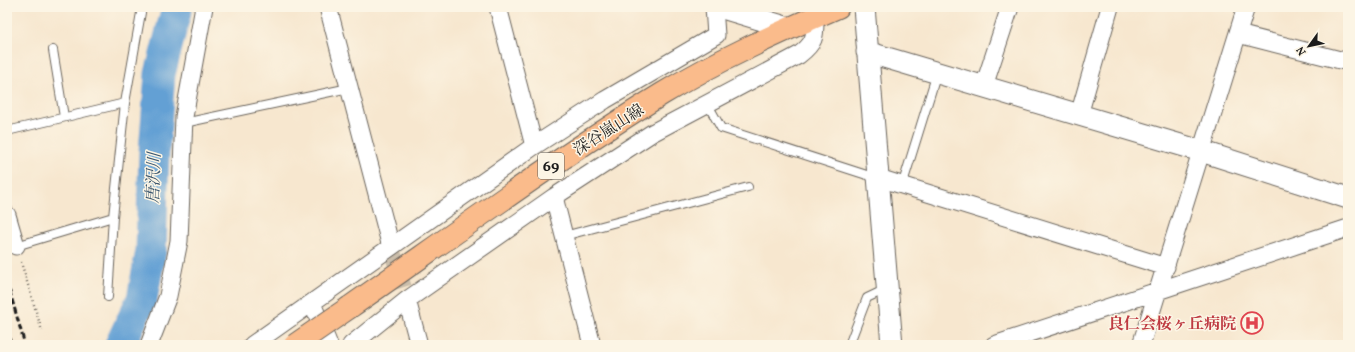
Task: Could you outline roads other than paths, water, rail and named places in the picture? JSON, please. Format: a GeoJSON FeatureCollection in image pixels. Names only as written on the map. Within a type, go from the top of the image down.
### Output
{"type":"FeatureCollection","features":[{"type":"Feature","properties":{"kind":"main road","name":"深谷嵐山線"},"geometry":{"type":"LineString","coordinates":[[295,345],[543,172],[663,93],[762,41],[838,7]]}},
{"type":"Feature","properties":{"kind":"street"},"geometry":{"type":"LineString","coordinates":[[149,345],[168,296],[179,241],[184,123],[204,7]]}},
{"type":"Feature","properties":{"kind":"street"},"geometry":{"type":"LineString","coordinates":[[328,7],[392,247]]}},
{"type":"Feature","properties":{"kind":"street"},"geometry":{"type":"LineString","coordinates":[[498,7],[534,146]]}},
{"type":"Feature","properties":{"kind":"street"},"geometry":{"type":"LineString","coordinates":[[252,345],[534,146],[605,100],[716,36],[714,7]]}},
{"type":"Feature","properties":{"kind":"street"},"geometry":{"type":"LineString","coordinates":[[719,7],[749,12],[790,28]]}},
{"type":"Feature","properties":{"kind":"street"},"geometry":{"type":"LineString","coordinates":[[864,7],[892,345]]}},
{"type":"Feature","properties":{"kind":"street"},"geometry":{"type":"LineString","coordinates":[[984,86],[1010,7]]}},
{"type":"Feature","properties":{"kind":"street"},"geometry":{"type":"LineString","coordinates":[[1079,115],[1110,7]]}},
{"type":"Feature","properties":{"kind":"street"},"geometry":{"type":"LineString","coordinates":[[1141,345],[1246,7]]}},
{"type":"Feature","properties":{"kind":"street"},"geometry":{"type":"LineString","coordinates":[[351,345],[407,300],[554,197],[652,133],[799,55],[810,47],[815,37],[815,17]]}},
{"type":"Feature","properties":{"kind":"street"},"geometry":{"type":"LineString","coordinates":[[1238,34],[1348,62]]}},
{"type":"Feature","properties":{"kind":"street"},"geometry":{"type":"LineString","coordinates":[[867,52],[1202,151],[1348,198]]}},
{"type":"Feature","properties":{"kind":"street"},"geometry":{"type":"LineString","coordinates":[[879,178],[1166,266]]}},
{"type":"Feature","properties":{"kind":"street"},"geometry":{"type":"LineString","coordinates":[[554,197],[592,345]]}},
{"type":"Feature","properties":{"kind":"street"},"geometry":{"type":"LineString","coordinates":[[7,215],[16,246]]}},
{"type":"Feature","properties":{"kind":"street"},"geometry":{"type":"LineString","coordinates":[[994,345],[1348,228]]}},
{"type":"Feature","properties":{"kind":"street"},"geometry":{"type":"LineString","coordinates":[[407,300],[419,345]]}},
{"type":"Feature","properties":{"kind":"street"},"geometry":{"type":"LineString","coordinates":[[312,303],[329,345]]}},
{"type":"Feature","properties":{"kind":"lane"},"geometry":{"type":"LineString","coordinates":[[108,297],[113,217],[125,103],[142,7]]}},
{"type":"Feature","properties":{"kind":"lane"},"geometry":{"type":"LineString","coordinates":[[53,50],[64,117]]}},
{"type":"Feature","properties":{"kind":"lane"},"geometry":{"type":"LineString","coordinates":[[902,186],[937,72]]}},
{"type":"Feature","properties":{"kind":"lane"},"geometry":{"type":"LineString","coordinates":[[184,123],[349,88]]}},
{"type":"Feature","properties":{"kind":"lane"},"geometry":{"type":"LineString","coordinates":[[7,131],[125,103]]}},
{"type":"Feature","properties":{"kind":"lane"},"geometry":{"type":"LineString","coordinates":[[707,103],[720,128],[879,178]]}},
{"type":"Feature","properties":{"kind":"lane"},"geometry":{"type":"LineString","coordinates":[[564,236],[748,187]]}},
{"type":"Feature","properties":{"kind":"lane"},"geometry":{"type":"LineString","coordinates":[[16,246],[113,217]]}},
{"type":"Feature","properties":{"kind":"lane"},"geometry":{"type":"LineString","coordinates":[[849,345],[867,298],[888,288]]}},
{"type":"Feature","properties":{"kind":"waterway","name":"唐沢川"},"geometry":{"type":"LineString","coordinates":[[120,345],[142,299],[151,251],[154,152],[160,74],[177,7]]}},
{"type":"Feature","properties":{"kind":"tunnel"},"geometry":{"type":"LineString","coordinates":[[391,247],[407,300]]}},
{"type":"Feature","properties":{"kind":"railway"},"geometry":{"type":"LineString","coordinates":[[7,282],[25,345]]}},
{"type":"Feature","properties":{"kind":"railway"},"geometry":{"type":"LineString","coordinates":[[7,329],[11,345]]}},
{"type":"Feature","properties":{"kind":"place","name":"良仁会桜ヶ丘病院"},"geometry":{"type":"Point","coordinates":[1252,323]}}]}
